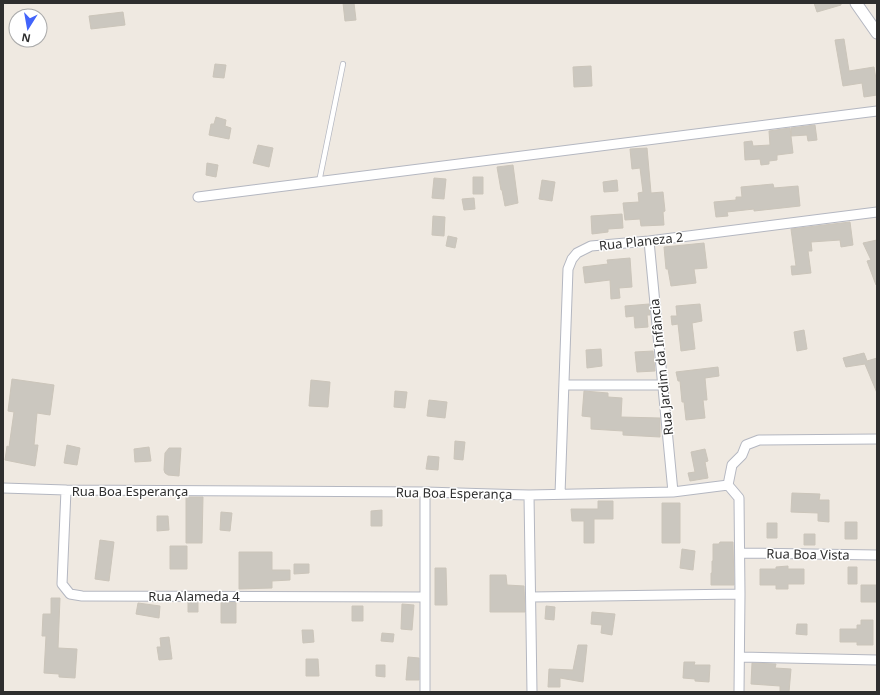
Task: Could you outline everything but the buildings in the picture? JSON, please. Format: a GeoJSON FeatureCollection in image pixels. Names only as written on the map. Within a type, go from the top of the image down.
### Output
{"type":"FeatureCollection","features":[{"type":"Feature","properties":{"kind":"street"},"geometry":{"type":"LineString","coordinates":[[856,3],[877,34]]}},
{"type":"Feature","properties":{"kind":"street"},"geometry":{"type":"LineString","coordinates":[[198,197],[877,111]]}},
{"type":"Feature","properties":{"kind":"street","name":"Rua Planeza 2"},"geometry":{"type":"LineString","coordinates":[[560,494],[568,269],[572,259],[577,253],[591,246],[649,241],[877,212]]}},
{"type":"Feature","properties":{"kind":"street","name":"Rua Jardim da Infância"},"geometry":{"type":"LineString","coordinates":[[649,241],[664,385],[673,492]]}},
{"type":"Feature","properties":{"kind":"street"},"geometry":{"type":"LineString","coordinates":[[564,385],[664,385]]}},
{"type":"Feature","properties":{"kind":"street"},"geometry":{"type":"LineString","coordinates":[[739,692],[739,498],[728,485],[732,465],[742,455],[746,445],[759,440],[877,439]]}},
{"type":"Feature","properties":{"kind":"street","name":"Rua Boa Esperança"},"geometry":{"type":"LineString","coordinates":[[3,488],[66,490],[425,492],[530,495],[673,492],[728,485]]}},
{"type":"Feature","properties":{"kind":"street","name":"Rua Alameda 4"},"geometry":{"type":"LineString","coordinates":[[66,490],[62,584],[70,594],[90,596],[424,597]]}},
{"type":"Feature","properties":{"kind":"street"},"geometry":{"type":"LineString","coordinates":[[425,492],[425,692]]}},
{"type":"Feature","properties":{"kind":"street"},"geometry":{"type":"LineString","coordinates":[[530,495],[532,692]]}},
{"type":"Feature","properties":{"kind":"street","name":"Rua Boa Vista"},"geometry":{"type":"LineString","coordinates":[[740,553],[877,554]]}},
{"type":"Feature","properties":{"kind":"street"},"geometry":{"type":"LineString","coordinates":[[531,597],[740,594]]}},
{"type":"Feature","properties":{"kind":"street"},"geometry":{"type":"LineString","coordinates":[[740,657],[877,660]]}},
{"type":"Feature","properties":{"kind":"lane"},"geometry":{"type":"LineString","coordinates":[[319,182],[343,64]]}}]}
